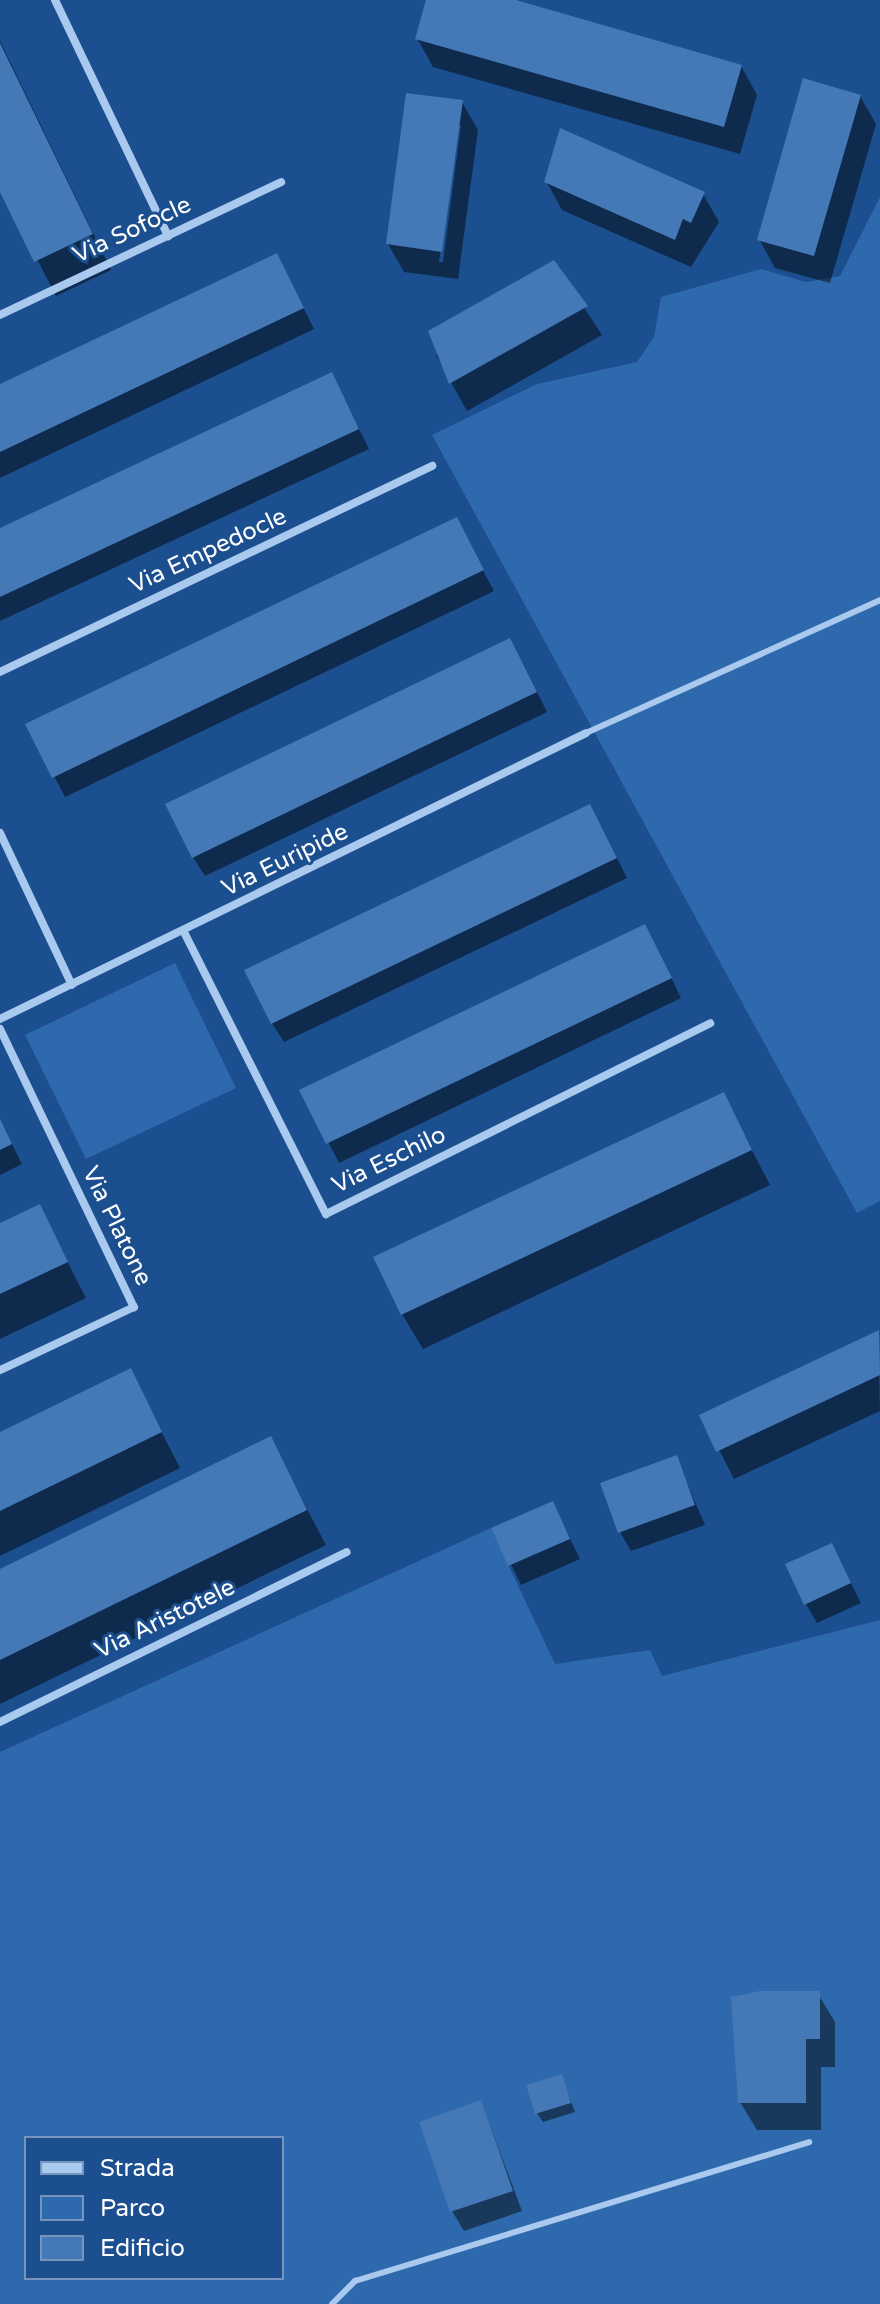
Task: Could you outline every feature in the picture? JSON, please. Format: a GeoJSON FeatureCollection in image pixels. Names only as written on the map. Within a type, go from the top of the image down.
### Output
{"type":"FeatureCollection","features":[{"type":"Feature","properties":{"kind":"street"},"geometry":{"type":"LineString","coordinates":[[55,0],[168,236]]}},
{"type":"Feature","properties":{"kind":"street","name":"Via Sofocle"},"geometry":{"type":"LineString","coordinates":[[0,315],[281,182]]}},
{"type":"Feature","properties":{"kind":"street","name":"Via Empedocle"},"geometry":{"type":"LineString","coordinates":[[0,672],[432,466]]}},
{"type":"Feature","properties":{"kind":"street","name":"Via Euripide"},"geometry":{"type":"LineString","coordinates":[[0,1019],[184,932],[586,733]]}},
{"type":"Feature","properties":{"kind":"street"},"geometry":{"type":"LineString","coordinates":[[0,833],[72,985]]}},
{"type":"Feature","properties":{"kind":"street","name":"Via Eschilo"},"geometry":{"type":"LineString","coordinates":[[184,932],[326,1214],[710,1023]]}},
{"type":"Feature","properties":{"kind":"street","name":"Via Platone"},"geometry":{"type":"LineString","coordinates":[[0,1029],[134,1307],[0,1370]]}},
{"type":"Feature","properties":{"kind":"street","name":"Via Aristotele"},"geometry":{"type":"LineString","coordinates":[[0,1722],[347,1552]]}},
{"type":"Feature","properties":{"kind":"lane"},"geometry":{"type":"LineString","coordinates":[[586,733],[880,600]]}},
{"type":"Feature","properties":{"kind":"lane"},"geometry":{"type":"LineString","coordinates":[[332,2304],[355,2281],[809,2142]]}},
{"type":"Feature","properties":{"kind":"green space"},"geometry":{"type":"Polygon","coordinates":[[[880,197],[880,1201],[857,1213],[432,435],[537,384],[637,362],[654,337],[661,297],[761,269],[806,282],[840,276],[880,197]]]}},
{"type":"Feature","properties":{"kind":"green space"},"geometry":{"type":"Polygon","coordinates":[[[175,963],[236,1088],[86,1159],[25,1035],[175,963]]]}},
{"type":"Feature","properties":{"kind":"green space"},"geometry":{"type":"Polygon","coordinates":[[[491,1528],[555,1664],[650,1650],[662,1676],[880,1620],[880,2304],[0,2304],[0,1752],[491,1528]]]}},
{"type":"Feature","properties":{"kind":"building"},"geometry":{"type":"Polygon","coordinates":[[[426,0],[516,0],[742,65],[724,127],[415,39],[426,0]]]}},
{"type":"Feature","properties":{"kind":"building"},"geometry":{"type":"Polygon","coordinates":[[[0,43],[93,234],[34,262],[0,192],[0,43]]]}},
{"type":"Feature","properties":{"kind":"building"},"geometry":{"type":"Polygon","coordinates":[[[803,78],[861,95],[814,256],[757,240],[803,78]]]}},
{"type":"Feature","properties":{"kind":"building"},"geometry":{"type":"Polygon","coordinates":[[[406,93],[463,100],[442,252],[386,244],[406,93]]]}},
{"type":"Feature","properties":{"kind":"building"},"geometry":{"type":"Polygon","coordinates":[[[560,128],[705,192],[691,223],[683,219],[675,240],[544,182],[560,128]]]}},
{"type":"Feature","properties":{"kind":"building"},"geometry":{"type":"Polygon","coordinates":[[[277,253],[304,308],[0,452],[0,384],[277,253]]]}},
{"type":"Feature","properties":{"kind":"building"},"geometry":{"type":"Polygon","coordinates":[[[554,260],[588,306],[449,384],[428,331],[554,260]]]}},
{"type":"Feature","properties":{"kind":"building"},"geometry":{"type":"Polygon","coordinates":[[[332,372],[359,429],[0,597],[0,528],[332,372]]]}},
{"type":"Feature","properties":{"kind":"building"},"geometry":{"type":"Polygon","coordinates":[[[457,517],[484,570],[52,778],[25,724],[457,517]]]}},
{"type":"Feature","properties":{"kind":"building"},"geometry":{"type":"Polygon","coordinates":[[[510,638],[537,692],[192,858],[165,804],[510,638]]]}},
{"type":"Feature","properties":{"kind":"building"},"geometry":{"type":"Polygon","coordinates":[[[590,804],[617,858],[271,1024],[244,970],[590,804]]]}},
{"type":"Feature","properties":{"kind":"building"},"geometry":{"type":"Polygon","coordinates":[[[645,924],[672,978],[326,1144],[299,1090],[645,924]]]}},
{"type":"Feature","properties":{"kind":"building"},"geometry":{"type":"Polygon","coordinates":[[[724,1092],[752,1150],[401,1315],[373,1257],[724,1092]]]}},
{"type":"Feature","properties":{"kind":"building"},"geometry":{"type":"Polygon","coordinates":[[[0,1119],[12,1144],[0,1150],[0,1119]]]}},
{"type":"Feature","properties":{"kind":"building"},"geometry":{"type":"Polygon","coordinates":[[[40,1204],[68,1262],[0,1294],[0,1223],[40,1204]]]}},
{"type":"Feature","properties":{"kind":"building"},"geometry":{"type":"Polygon","coordinates":[[[879,1330],[880,1375],[716,1452],[699,1415],[879,1330]]]}},
{"type":"Feature","properties":{"kind":"building"},"geometry":{"type":"Polygon","coordinates":[[[131,1368],[162,1432],[0,1511],[0,1432],[131,1368]]]}},
{"type":"Feature","properties":{"kind":"building"},"geometry":{"type":"Polygon","coordinates":[[[271,1436],[307,1510],[0,1660],[0,1569],[271,1436]]]}},
{"type":"Feature","properties":{"kind":"building"},"geometry":{"type":"Polygon","coordinates":[[[677,1455],[695,1505],[618,1533],[600,1483],[677,1455]]]}},
{"type":"Feature","properties":{"kind":"building"},"geometry":{"type":"Polygon","coordinates":[[[553,1501],[570,1539],[508,1566],[491,1528],[553,1501]]]}},
{"type":"Feature","properties":{"kind":"building"},"geometry":{"type":"Polygon","coordinates":[[[832,1543],[851,1583],[804,1605],[785,1564],[832,1543]]]}},
{"type":"Feature","properties":{"kind":"building"},"geometry":{"type":"Polygon","coordinates":[[[760,1991],[820,1991],[820,2039],[806,2039],[806,2103],[738,2103],[731,1997],[760,1991]]]}},
{"type":"Feature","properties":{"kind":"building"},"geometry":{"type":"Polygon","coordinates":[[[562,2074],[571,2103],[535,2114],[526,2085],[562,2074]]]}},
{"type":"Feature","properties":{"kind":"building"},"geometry":{"type":"Polygon","coordinates":[[[481,2100],[513,2191],[450,2212],[419,2122],[481,2100]]]}}]}
